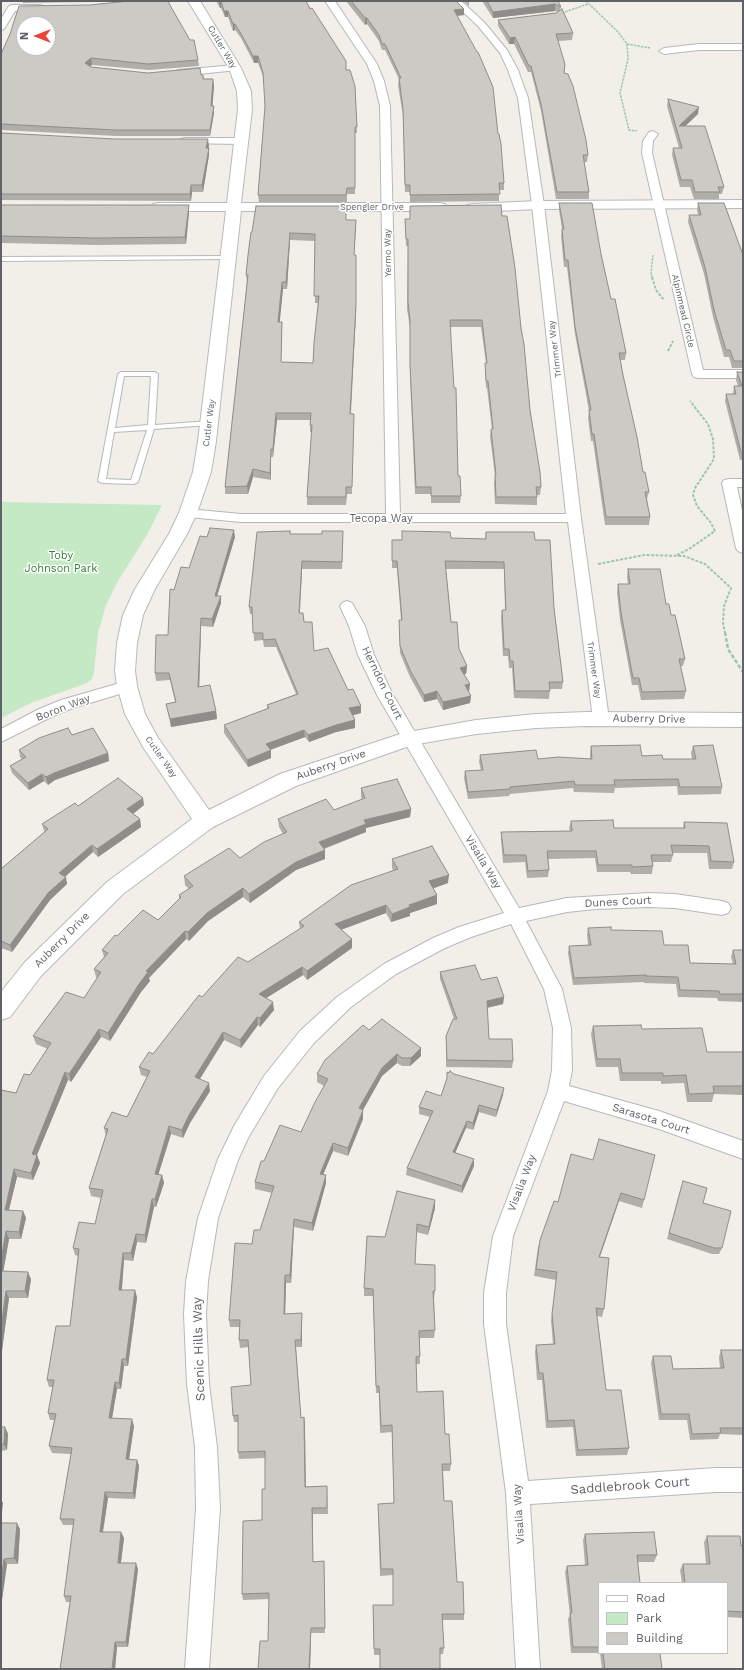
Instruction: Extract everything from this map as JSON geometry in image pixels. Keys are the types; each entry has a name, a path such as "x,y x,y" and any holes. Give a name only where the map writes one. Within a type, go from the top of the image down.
{"street":[{"name":"Cutler Way","path":"194,1 235,68 244,91 245,109 232,207 209,423 202,472 188,513 171,548 145,589 133,615 127,643 126,671 127,686 135,714 150,742 170,769 204,821"},
{"name":"Yermo Way","path":"330,1 368,56 381,85 385,106 393,519"},
{"name":"Trimmer Way","path":"456,1 485,23 504,52 517,79 523,98 538,205 574,518 601,719"},
{"path":"1,27 12,8 51,8"},
{"path":"664,52 699,47 743,47"},
{"path":"171,74 235,68"},
{"path":"653,134 648,141 647,154 659,204"},
{"path":"171,141 241,141"},
{"name":"Alpinmead Circle","path":"659,204 698,374 743,374"},
{"name":"Spengler Drive","path":"145,207 478,208 538,205 743,204"},
{"path":"743,483 729,483 743,548"},
{"name":"Tecopa Way","path":"188,513 241,518 574,518"},
{"name":"Herndon Court","path":"347,606 357,626 366,655 385,695 410,738"},
{"name":"Boron Way","path":"1,736 45,713 67,704 127,686"},
{"name":"Auberry Drive","path":"5,998 81,920 116,888 204,821 288,780 410,738 476,727 536,721 601,719 743,720"},
{"name":"Visalia Way","path":"410,738 544,970 559,1008 562,1028 564,1049 558,1092 503,1236 495,1293 495,1324 518,1493 528,1669"},
{"name":"Dunes Court","path":"514,916 567,905 624,900 675,901 722,908"},
{"name":"Scenic Hills Way","path":"197,1669 208,1508 206,1447 198,1384 195,1314 202,1249 208,1218 228,1159 255,1106 271,1082 307,1037 344,1002 390,969 414,955 465,932 514,916"},
{"name":"Sarasota Court","path":"558,1092 659,1120 743,1150"},
{"name":"Saddlebrook Court","path":"518,1493 716,1480 743,1480"}],"lane":[{"path":"1,259 227,257"},
{"path":"121,374 155,374 151,428 134,482 102,481 121,374"},
{"path":"111,430 209,423"}],"path":[{"path":"586,1 618,32 627,44 628,59 620,92 628,130 653,134"},
{"path":"562,12 588,4"},
{"path":"627,44 664,52"},
{"path":"676,555 689,549 715,531 694,500 695,488 714,459 713,439 708,424 690,401"},
{"path":"595,564 644,555 676,555 695,559 705,564 731,588 724,606 722,623 728,649 743,672"}],"green space":[{"name":"Toby Johnson Park","path":"1,502 162,505 147,535 118,581 106,605 98,633 92,679 87,683 31,703 1,718"}],"building":[{"path":"129,1 168,1 190,40 194,40 198,60 148,64 91,58 85,63 91,67 148,73 200,68 203,79 213,79 211,106 214,106 210,130 115,130 1,124 1,54 10,34 19,6 90,5"},
{"path":"221,1 306,1 310,9 312,8 346,61 346,70 350,70 355,86 357,127 355,127 355,188 347,188 346,195 258,195 265,106 263,73 258,56 253,56 235,24 233,24 228,11 224,11"},
{"path":"351,1 456,1 464,9 454,10 478,52 493,87 498,134 501,144 504,183 499,183 500,194 410,195 410,185 405,185 403,109 399,78 401,78 385,44 382,44 379,35 367,18 365,18"},
{"path":"487,1 558,1 561,7 555,4 493,12"},
{"path":"562,9 573,33 556,34 565,64 564,73 568,74 573,86 586,140 588,155 583,155 589,192 557,192 541,104 531,66 529,66 515,37 510,38 498,20 556,13"},
{"path":"668,99 699,107 679,126 705,126 724,187 718,187 720,192 695,192 692,180 681,180 673,148 682,148"},
{"path":"1,133 115,139 208,139 206,148 209,148 202,185 191,185 190,194 1,194"},
{"path":"559,203 592,203 611,299 615,299 626,353 619,353 643,472 645,472 649,492 645,492 650,517 606,517 594,434 592,434 589,410 591,410 575,327 568,260 565,260 562,229 564,229"},
{"path":"698,203 724,203 743,255 743,361 734,361 730,350 726,350 714,310 705,267 689,215 701,215"},
{"path":"1,205 189,205 185,237 96,238 1,236"},
{"path":"501,205 502,216 507,216 515,268 530,410 541,487 536,487 537,497 496,497 496,475 491,429 493,429 488,381 486,381 485,363 487,363 482,320 450,320 454,388 456,388 458,476 460,476 461,496 431,496 431,487 416,487 410,366 408,239 406,239 405,219 410,219 410,206"},
{"path":"256,206 346,206 346,220 356,220 354,255 356,255 356,305 350,414 354,414 352,487 346,487 346,497 307,497 312,425 310,425 311,413 276,413 273,449 271,449 270,473 253,469 247,486 225,487 248,275 246,275 248,255","holes":["290,233 315,234 314,296 319,296 313,363 281,362 282,322 278,322 282,282 286,282"]},
{"path":"737,372 743,372 743,452 741,452 726,394 736,394 734,386 742,386"},
{"path":"210,528 234,530 215,596 221,596 212,619 201,618 198,687 210,685 216,711 170,719 166,704 176,702 169,673 155,673 156,635 168,635 170,589 174,590 181,567 189,568 200,536 207,537"},
{"path":"290,531 290,534 322,534 322,531 343,531 342,562 302,561 299,613 303,613 304,622 312,622 314,651 328,648 348,690 353,689 361,706 349,708 355,720 308,735 304,730 266,744 271,750 247,760 224,725 269,708 267,705 298,694 275,639 263,640 263,633 253,633 252,607 249,607 257,532"},
{"path":"402,531 450,532 451,538 486,539 486,532 534,532 535,540 550,540 554,608 563,682 549,682 550,691 515,691 513,661 510,661 509,649 504,649 502,610 506,610 504,562 445,561 451,622 457,622 459,649 467,666 460,668 470,684 465,685 471,696 443,702 437,691 424,695 410,670 400,646 399,620 402,620 397,561 392,561 392,540 402,540"},
{"path":"628,569 660,569 666,604 669,604 671,615 675,615 685,659 679,659 686,691 642,692 639,678 633,678 621,613 618,584 630,584"},
{"path":"68,728 72,735 93,728 108,753 46,777 42,774 28,783 10,766 26,757 19,750 39,738"},
{"path":"640,745 642,756 662,755 663,759 696,759 693,746 713,745 722,787 680,787 678,779 614,780 615,785 575,785 574,781 510,787 510,789 468,792 465,771 483,770 480,755 536,750 538,759 558,757 592,759 591,746"},
{"path":"118,778 143,798 127,809 140,819 97,849 92,845 59,873 66,877 48,893 10,945 1,941 1,869 48,829 42,824 75,803 78,806"},
{"path":"397,779 411,809 364,820 366,824 319,842 325,850 296,862 249,894 243,888 207,913 188,932 185,931 146,971 148,972 108,1033 99,1029 69,1074 65,1072 32,1154 37,1155 31,1173 14,1169 5,1210 23,1211 19,1232 6,1231 1,1261 1,1090 16,1093 24,1074 30,1075 51,1043 33,1036 66,992 84,998 101,972 94,969 108,953 102,950 115,935 117,936 143,910 158,920 181,897 179,895 193,886 184,876 229,848 240,858 264,842 287,832 278,819 326,799 334,810 365,798 361,788"},
{"path":"613,820 614,828 685,828 684,822 727,823 734,862 711,861 709,846 671,845 673,855 651,855 653,866 632,867 632,865 598,865 596,851 547,851 549,870 528,871 526,855 504,855 501,832 572,831 571,821"},
{"path":"432,846 449,875 429,881 437,895 409,905 410,907 392,914 386,905 335,924 352,939 307,971 302,967 259,994 273,1002 260,1018 257,1017 240,1040 223,1032 195,1077 209,1083 189,1115 182,1130 169,1126 155,1174 162,1175 155,1199 152,1199 145,1235 136,1234 131,1253 123,1253 119,1290 135,1290 126,1359 122,1359 119,1383 115,1382 109,1418 132,1419 126,1459 137,1460 133,1493 105,1492 100,1532 121,1532 118,1563 136,1563 126,1642 115,1642 112,1669 60,1669 71,1596 64,1596 74,1519 60,1519 72,1448 49,1446 56,1414 48,1413 54,1380 47,1380 56,1326 70,1326 79,1249 73,1248 79,1222 95,1224 103,1190 89,1188 108,1129 104,1128 112,1112 127,1117 150,1071 139,1067 149,1052 153,1054 199,995 202,997 238,957 248,962 304,926 299,922 351,885 398,869 392,859"},
{"path":"611,927 611,930 662,931 664,945 688,945 690,963 736,964 733,950 743,950 743,994 720,994 719,991 680,990 678,977 646,975 574,978 569,946 591,945 588,928"},
{"path":"475,965 481,980 497,977 504,997 487,1001 489,1039 512,1039 513,1061 447,1060 446,1036 453,1019 457,1019 440,972"},
{"path":"382,1019 421,1048 411,1058 402,1058 397,1054 382,1068 359,1108 363,1110 348,1148 333,1143 320,1174 326,1175 312,1223 294,1219 290,1275 285,1275 284,1314 302,1313 301,1340 295,1340 301,1418 304,1417 305,1487 327,1486 327,1508 312,1508 313,1562 324,1561 325,1628 311,1628 309,1669 258,1669 260,1641 268,1641 269,1593 242,1594 243,1521 262,1520 262,1489 265,1489 265,1451 238,1452 238,1415 233,1416 231,1387 251,1385 248,1340 239,1340 240,1320 229,1320 235,1243 252,1244 254,1230 260,1230 274,1186 255,1182 261,1161 264,1161 280,1125 301,1132 328,1079 317,1074 325,1060 363,1025 369,1030"},
{"path":"641,1025 642,1029 702,1028 707,1052 743,1052 743,1086 713,1086 714,1093 689,1094 686,1075 663,1076 663,1073 622,1073 620,1059 597,1059 593,1026"},
{"path":"450,1071 454,1074 504,1088 497,1110 479,1105 473,1123 467,1121 453,1152 474,1159 462,1186 407,1168 433,1111 419,1107 426,1091 441,1096 447,1078 447,1072 449,1073"},
{"path":"599,1139 655,1155 644,1200 621,1193 599,1257 609,1258 604,1309 596,1308 606,1390 621,1390 629,1448 578,1450 574,1420 548,1421 543,1373 539,1373 536,1345 555,1344 552,1314 557,1272 536,1269 540,1240 554,1201 558,1202 571,1154 593,1160"},
{"path":"683,1181 707,1188 703,1203 731,1211 722,1248 714,1248 669,1233"},
{"path":"397,1191 435,1200 429,1227 417,1224 415,1264 435,1265 435,1291 433,1291 435,1330 419,1331 420,1356 416,1357 417,1392 443,1391 445,1434 449,1434 451,1464 442,1464 444,1501 452,1501 457,1582 463,1582 464,1614 442,1614 444,1648 440,1648 440,1669 380,1669 380,1649 374,1649 373,1605 393,1605 393,1569 381,1569 378,1504 394,1503 392,1425 381,1426 379,1386 376,1386 373,1289 364,1288 367,1236 385,1237"},
{"path":"1,1271 28,1272 25,1291 6,1291 1,1328"},
{"path":"721,1350 743,1350 743,1428 720,1428 721,1433 692,1434 689,1414 661,1414 653,1356 671,1356 673,1369 724,1368"},
{"path":"1,1427 5,1427 4,1444 1,1444"},
{"path":"1,1523 17,1523 14,1558 4,1559 1,1579"},
{"path":"654,1532 657,1555 637,1555 640,1582 598,1582 598,1647 573,1647 570,1613 572,1613 567,1566 588,1565 585,1534"},
{"path":"707,1536 740,1536 741,1546 743,1546 743,1612 728,1611 728,1582 685,1582 683,1564 710,1564"},
{"path":"603,1654 660,1654 662,1669 605,1669"}]}
